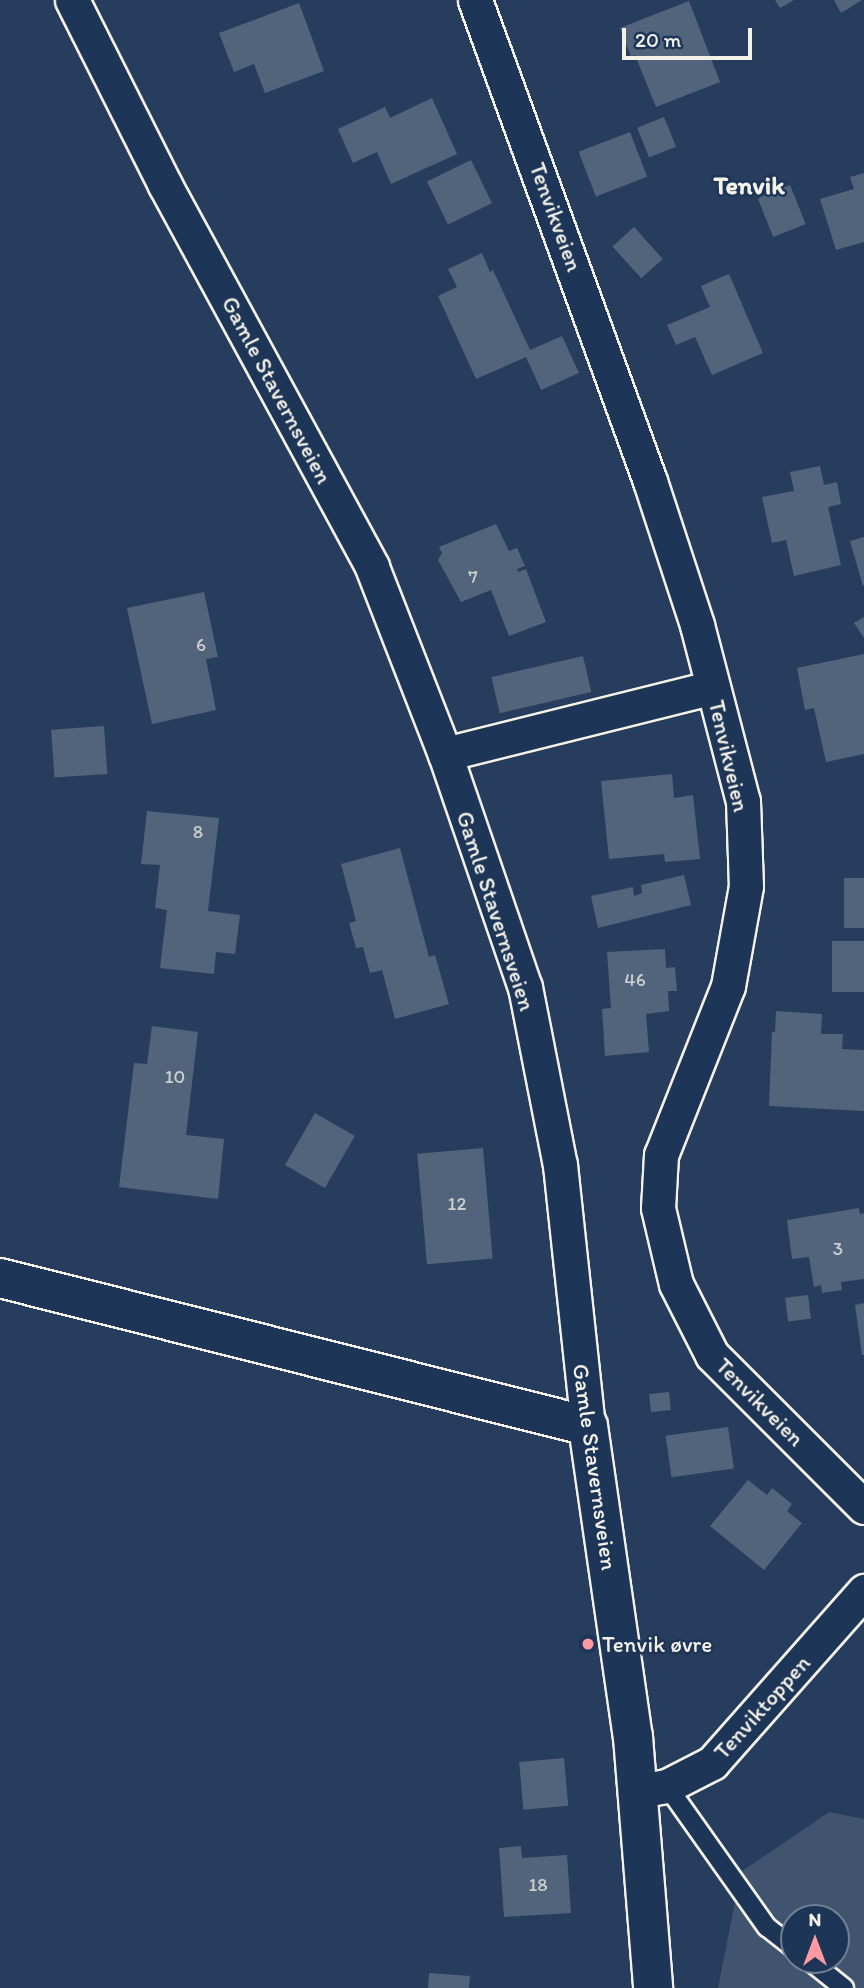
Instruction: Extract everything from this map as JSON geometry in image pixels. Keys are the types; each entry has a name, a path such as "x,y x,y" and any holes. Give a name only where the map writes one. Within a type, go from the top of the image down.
{"street":[{"name":"Gamle Stavernsveien","path":"72,0 165,186 372,567 446,754 525,987 560,1165 588,1426 633,1737 653,1789 653,1988"},
{"name":"Tenvikveien","path":"475,0 650,481 698,625 743,801 746,886 728,986 662,1156 658,1208 676,1284 712,1355 864,1507"},
{"path":"446,754 713,687"},
{"path":"0,1278 588,1426"},
{"name":"Tenviktoppen","path":"653,1789 712,1763 864,1591"}],"lane":[{"path":"653,1789 767,1927 780,1937"},
{"path":"826,1974 844,1988"}],"shaded area":[{"path":"829,1812 864,1819 864,1988 718,1988 741,1872"}],"building":[{"path":"775,0 794,0 780,8"},
{"path":"834,0 862,0 841,13"},
{"path":"689,1 720,82 656,107 635,55 631,57 620,28"},
{"path":"299,3 324,71 265,93 254,64 234,72 219,33"},
{"path":"432,98 457,154 391,184 377,152 353,163 338,129 385,107 390,118"},
{"path":"664,117 676,147 649,158 637,128"},
{"path":"630,132 647,177 596,197 579,152"},
{"path":"471,160 492,203 448,225 427,181"},
{"path":"864,173 864,242 836,250 820,199 854,189 850,177"},
{"path":"790,185 806,224 773,237 758,198"},
{"path":"634,227 663,259 641,278 612,246"},
{"path":"482,253 490,272 493,270 530,350 562,336 579,373 541,390 526,357 476,379 438,296 457,287 448,269"},
{"path":"729,274 763,353 712,375 695,337 676,345 667,325 710,307 701,286"},
{"path":"820,466 824,485 837,482 841,504 828,507 841,565 794,576 786,540 772,543 762,497 794,491 790,472"},
{"path":"496,524 509,551 517,548 525,566 517,569 518,572 526,569 546,622 509,636 491,590 461,602 438,560 442,553 439,547"},
{"path":"864,537 864,585 863,586 850,541"},
{"path":"204,592 218,657 206,659 216,710 152,724 127,608"},
{"path":"864,617 864,638 854,623"},
{"path":"864,654 864,754 826,762 814,708 805,710 797,668"},
{"path":"583,656 591,692 500,713 491,677"},
{"path":"104,726 107,774 54,778 51,730"},
{"path":"672,774 674,798 693,795 700,859 665,862 664,854 609,859 601,781"},
{"path":"147,811 219,818 208,911 240,915 235,954 216,952 214,974 160,968 167,910 155,908 160,865 141,864"},
{"path":"400,848 429,957 435,955 449,1004 395,1019 382,970 370,973 363,947 356,948 349,923 356,921 341,864"},
{"path":"684,875 691,905 598,928 591,896 633,887 634,896 642,893 641,885"},
{"path":"844,878 864,878 864,928 844,928"},
{"path":"832,941 864,941 864,992 832,992"},
{"path":"665,949 666,968 675,967 677,991 668,991 669,1011 646,1014 649,1052 605,1056 602,1009 611,1008 607,952"},
{"path":"776,1011 822,1014 821,1034 843,1034 842,1049 864,1050 864,1111 769,1106 772,1032 775,1032"},
{"path":"152,1026 198,1032 186,1135 224,1139 218,1199 119,1187 134,1063 147,1064"},
{"path":"315,1113 355,1136 325,1188 285,1165"},
{"path":"483,1148 493,1259 427,1264 417,1154"},
{"path":"859,1208 860,1214 864,1213 864,1279 841,1282 842,1290 822,1293 821,1285 814,1287 809,1257 792,1259 787,1220"},
{"path":"808,1295 811,1319 788,1322 785,1298"},
{"path":"864,1303 864,1355 862,1355 855,1305"},
{"path":"669,1392 671,1410 651,1412 649,1394"},
{"path":"728,1427 734,1469 671,1477 666,1436"},
{"path":"748,1480 767,1495 772,1488 792,1504 787,1511 802,1523 764,1570 710,1526"},
{"path":"564,1758 568,1806 523,1810 519,1762"},
{"path":"521,1846 522,1858 567,1855 571,1913 504,1917 499,1848"},
{"path":"429,1973 470,1976 469,1988 428,1988"}],"place":[{"name":"Tenvik øvre","path":"588,1644"}],"district":[{"name":"Tenvik","path":"749,186"}]}
